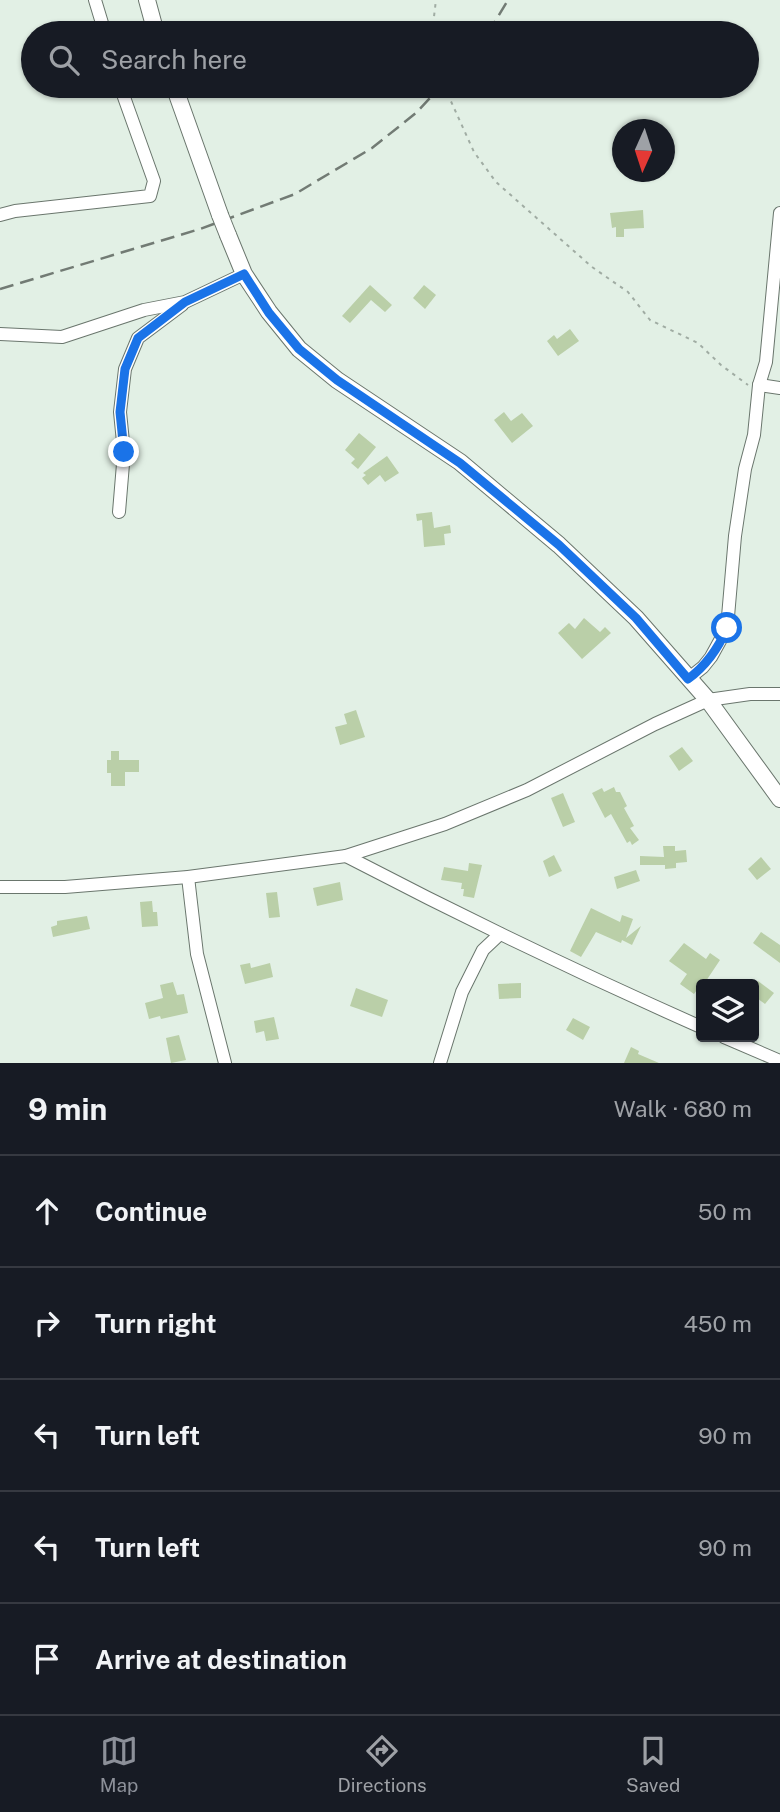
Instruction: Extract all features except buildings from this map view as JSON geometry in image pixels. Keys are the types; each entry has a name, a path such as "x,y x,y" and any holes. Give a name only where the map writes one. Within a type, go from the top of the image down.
{"main road":[{"path":"146,0 152,21"},
{"path":"178,98 244,274 269,313 299,349 337,380 460,463 559,545 636,618 708,700 780,799"}],"street":[{"path":"95,0 101,21"},
{"path":"0,215 150,195 154,181 124,98"},
{"path":"688,679 703,667 727,628 735,536 745,469 754,435 759,386 766,362 780,213"},
{"path":"119,512 124,452 120,412 125,369 138,338 185,302 244,274"},
{"path":"0,334 62,337 145,310 185,302"},
{"path":"759,386 780,388"},
{"path":"0,887 65,887 188,877 346,856 445,824 527,790 655,724 708,700 750,694 780,694"},
{"path":"346,856 500,934 696,1025"},
{"path":"188,877 197,954 225,1063"},
{"path":"440,1063 462,992 483,950 500,934"},
{"path":"736,1042 780,1061"}],"path":[{"path":"433,21 436,0"},
{"path":"449,98 474,152 496,182 592,267 628,292 650,320 698,343 746,384 759,386"}],"railway":[{"path":"495,21 508,0"},
{"path":"0,289 200,229 295,194 372,148 416,113 430,98"}],"route":[{"path":"124,452 120,412 125,369 138,338 185,302 244,274 269,313 299,349 337,380 460,463 559,545 636,618 688,679 703,667 727,628"}]}
